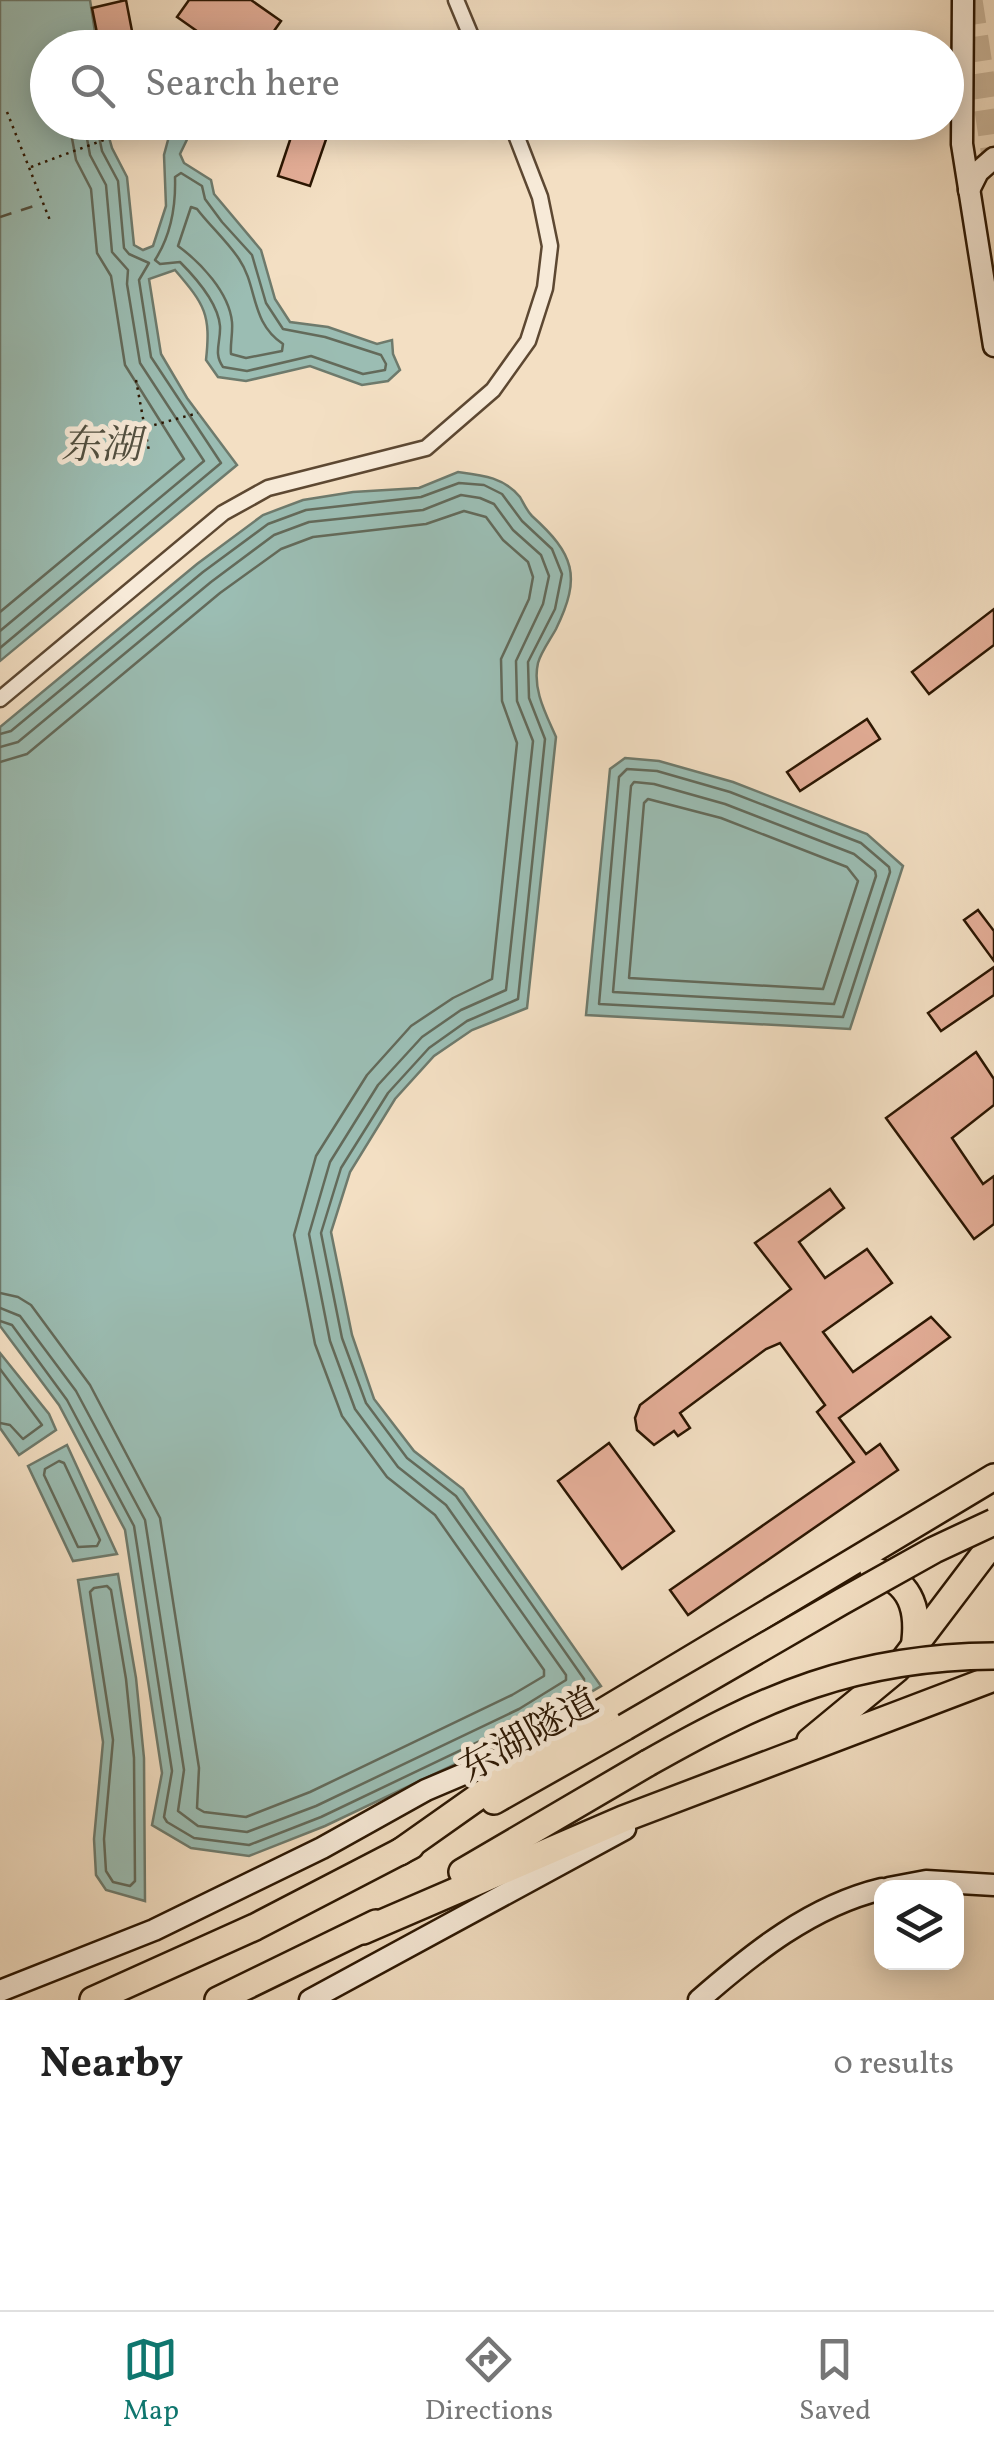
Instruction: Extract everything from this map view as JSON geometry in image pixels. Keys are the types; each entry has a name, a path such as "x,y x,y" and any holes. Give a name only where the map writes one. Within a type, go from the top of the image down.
{"highway":[{"path":"400,1852 576,1727 994,1477"},
{"name":"东湖隧道","path":"94,2000 254,1928 400,1852 856,1593 994,1522"},
{"path":"790,1757 875,1689 914,1648 994,1541"},
{"path":"834,1572 875,1570 904,1586 916,1611 914,1648"},
{"path":"362,1931 752,1706 836,1676 881,1665 994,1656"},
{"path":"218,2000 362,1931 581,1836 994,1678"}],"street":[{"path":"456,0 468,30"},
{"path":"963,0 963,30"},
{"path":"0,699 222,513 268,488 426,448 492,390 528,341 545,288 550,246 540,198 518,140"},
{"path":"962,140 994,346"},
{"path":"969,190 978,172 994,158"},
{"path":"0,1991 170,1922 322,1848 426,1790 576,1727"},
{"path":"310,2000 708,1787"},
{"path":"964,1883 994,1885"},
{"path":"699,2000 782,1934 826,1908 874,1892"}],"path":[{"path":"7,112 50,223"},
{"path":"29,168 104,140"},
{"path":"136,380 150,451"},
{"path":"145,427 198,413"}],"water":[{"name":"东湖","path":"0,0 90,0 95,30 30,30 30,140 110,140 127,177 134,245 143,250 153,246 166,206 164,155 168,140 187,140 180,154 184,163 211,180 214,194 261,250 275,299 290,322 328,327 377,344 392,340 400,370 388,381 362,385 310,366 246,381 218,377 206,360 206,321 193,292 175,270 149,279 161,354 187,398 237,465 0,661"},
{"path":"458,472 492,478 514,490 557,542 570,567 569,594 541,655 537,673 541,701 556,737 527,1008 472,1030 434,1056 395,1099 350,1172 331,1232 352,1335 374,1399 414,1451 463,1489 601,1686 529,1729 325,1826 249,1856 191,1848 152,1825 162,1773 125,1530 59,1405 0,1326 0,727 197,564 263,515 303,500 419,488"},
{"path":"625,758 659,761 733,782 867,834 903,866 850,1029 586,1015 610,769"},
{"path":"0,1353 49,1414 56,1430 19,1455 0,1428"},
{"path":"67,1445 117,1554 73,1561 28,1466"},
{"path":"118,1574 136,1678 144,1758 145,1901 106,1890 96,1875 94,1839 103,1742 78,1580"}],"building":[{"path":"126,0 132,30 96,30 92,8"},
{"path":"189,0 251,0 281,21 275,30 195,30 177,17"},
{"path":"290,140 326,140 310,186 278,176"},
{"path":"994,609 994,645 929,694 912,672"},
{"path":"867,719 880,739 800,791 787,772"},
{"path":"978,910 994,931 994,961 964,920"},
{"path":"994,967 994,995 941,1031 928,1013"},
{"path":"976,1052 994,1079 994,1105 952,1138 983,1184 994,1176 994,1224 974,1239 886,1118"},
{"path":"830,1189 844,1208 799,1242 825,1278 867,1249 892,1283 823,1332 853,1372 931,1317 950,1337 839,1418 866,1454 880,1444 898,1470 688,1615 670,1590 854,1462 817,1412 825,1405 780,1343 766,1349 680,1413 690,1428 678,1436 674,1431 654,1445 637,1430 635,1418 640,1405 791,1289 755,1243"},
{"path":"609,1443 674,1531 622,1569 558,1481"}],"ferry route":[{"path":"0,217 34,206"}],"tunnel":[{"path":"970,0 994,156"}]}
